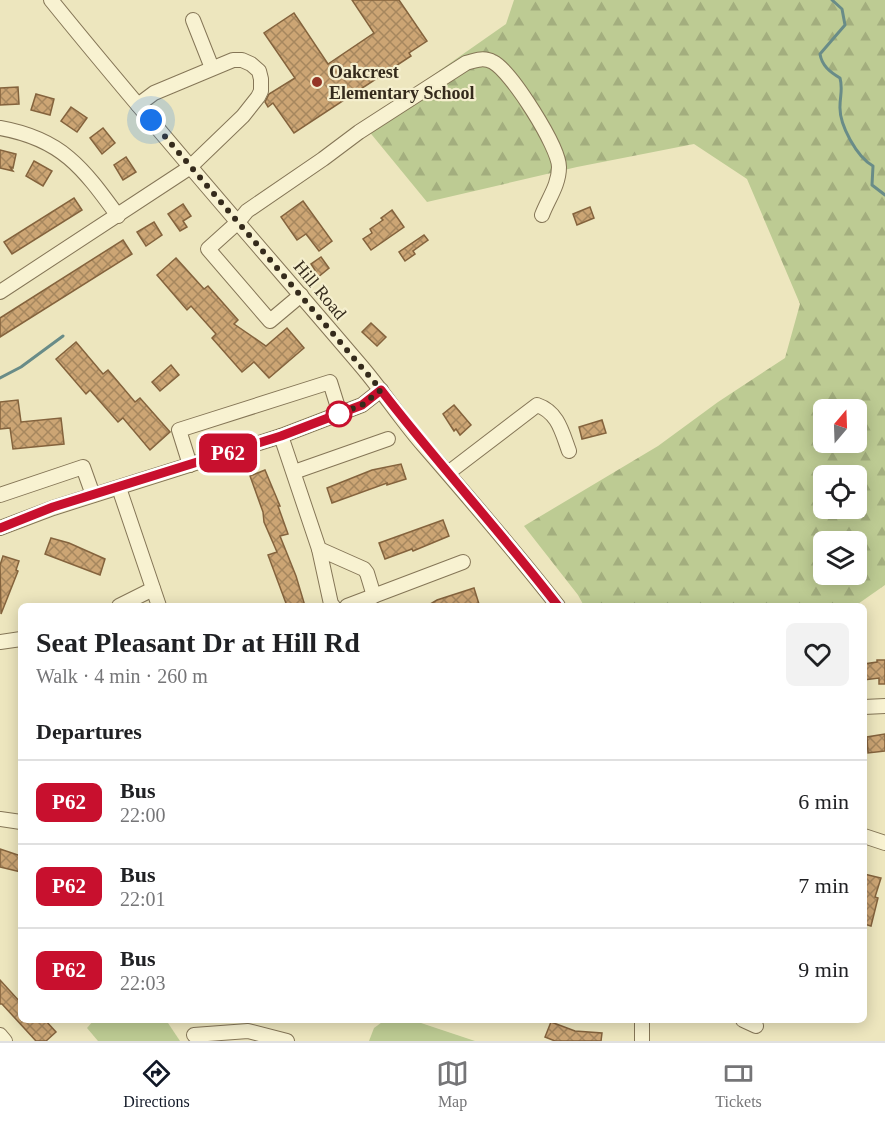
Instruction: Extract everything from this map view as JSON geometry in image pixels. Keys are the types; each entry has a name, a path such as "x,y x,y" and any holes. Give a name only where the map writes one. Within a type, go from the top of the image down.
{"street":[{"name":"Hill Road","path":"51,0 189,168 301,295 381,390 422,444 494,525 556,603"},
{"path":"193,20 212,68"},
{"path":"301,295 270,321 208,249 247,212 359,132 466,63 477,59 492,61 506,74 536,116 556,153 559,167 556,182 542,215"},
{"path":"0,292 189,168 243,116 261,91 261,79 259,71 251,63 233,60 154,93 138,105"},
{"path":"0,128 39,139 67,155 87,174 118,216"},
{"path":"190,465 179,430 330,382 340,414"},
{"path":"0,528 93,495 281,436 362,405 381,390"},
{"path":"448,473 537,405 545,408 558,420 569,451"},
{"path":"281,436 319,549 331,603"},
{"path":"294,472 388,439"},
{"path":"0,495 83,466 93,495"},
{"path":"119,488 158,603"},
{"path":"319,549 364,569 368,573 374,596"},
{"path":"355,603 463,562"},
{"path":"125,603 153,590"},
{"path":"0,642 18,639"},
{"path":"867,707 885,706"},
{"path":"0,819 18,822"},
{"path":"867,837 885,843"},
{"path":"642,1023 642,1041"},
{"path":"194,1035 248,1030 264,1032 287,1041"},
{"path":"0,1035 5,1041"}],"green space":[{"path":"514,0 885,0 885,585 859,603 582,603 524,526 658,446 718,402 785,358 800,304 747,179 694,144 577,167 427,202 363,124 506,24"},
{"path":"91,1023 168,1023 180,1041 98,1041 87,1028"},
{"path":"381,1023 421,1023 475,1041 369,1041 374,1028"}],"building":[{"path":"352,0 399,0 427,41 409,53 411,56 294,133 273,103 268,107 265,102 269,94 295,78 264,33 294,13 328,64 374,33"},
{"path":"18,87 19,104 0,105 0,88"},
{"path":"36,94 54,99 50,115 31,110"},
{"path":"71,107 87,118 77,132 61,121"},
{"path":"103,128 115,143 102,154 90,138"},
{"path":"0,150 16,154 13,168 10,167 13,171 0,168"},
{"path":"126,157 136,172 123,180 114,165"},
{"path":"34,161 52,171 43,186 26,176"},
{"path":"74,198 82,210 12,254 4,242"},
{"path":"303,201 332,241 319,251 306,234 297,240 281,217"},
{"path":"183,204 191,216 183,221 187,227 180,231 168,214"},
{"path":"590,207 594,218 577,225 573,214"},
{"path":"392,210 404,227 371,250 363,239 372,233 370,229 383,220 381,218"},
{"path":"154,222 162,235 146,246 137,232"},
{"path":"424,235 428,240 413,251 415,254 405,261 399,252"},
{"path":"123,240 132,254 0,337 0,318"},
{"path":"321,257 329,268 317,278 312,271 315,270 311,264"},
{"path":"176,258 204,289 208,286 238,320 234,324 266,346 287,328 304,348 269,378 254,362 242,372 212,338 216,334 191,306 187,310 157,275"},
{"path":"371,323 386,337 377,346 362,332"},
{"path":"76,342 103,374 108,370 135,402 140,398 170,432 150,450 123,418 118,422 90,390 86,394 56,359"},
{"path":"171,365 179,375 160,391 152,382"},
{"path":"18,400 21,422 61,418 64,444 13,449 10,428 0,429 0,402"},
{"path":"454,405 471,425 460,435 456,429 454,431 443,414"},
{"path":"602,420 606,433 582,439 579,427"},
{"path":"401,464 406,479 387,485 387,483 332,503 327,488 372,470"},
{"path":"265,470 280,506 278,506 288,534 280,536 304,603 286,603 268,555 277,552 264,522 263,512 250,476"},
{"path":"443,520 449,536 413,551 412,549 385,559 379,543"},
{"path":"51,538 69,543 105,559 100,575 45,554"},
{"path":"3,556 19,561 16,570 18,571 1,614 0,565"},
{"path":"474,588 479,603 432,603"},
{"path":"877,660 885,660 885,684 879,684 879,678 867,680 867,664 877,662"},
{"path":"885,734 885,751 868,753 867,737"},
{"path":"0,849 18,855 18,871 0,867"},
{"path":"867,875 881,878 875,897 878,898 871,926 867,925"},
{"path":"0,980 18,1000 18,1021 2,1004 0,1004"},
{"path":"19,1023 48,1023 56,1032 46,1041 36,1041"},
{"path":"551,1023 575,1031 602,1033 601,1041 555,1041 545,1037"}],"waterway":[{"path":"832,0 842,9 845,25 820,54 821,58 827,68 840,78 842,122 855,148 873,166 872,185 885,195"},
{"path":"0,378 21,367 63,336"}],"bus line":[{"name":"P62","path":"0,528 53,507 281,436 362,405 381,390 422,444 494,525 556,603"}],"place":[{"name":"Oakcrest Elementary School","path":"317,82"}],"route":[{"path":"151,120 189,168 381,390 362,405 339,414"}]}
